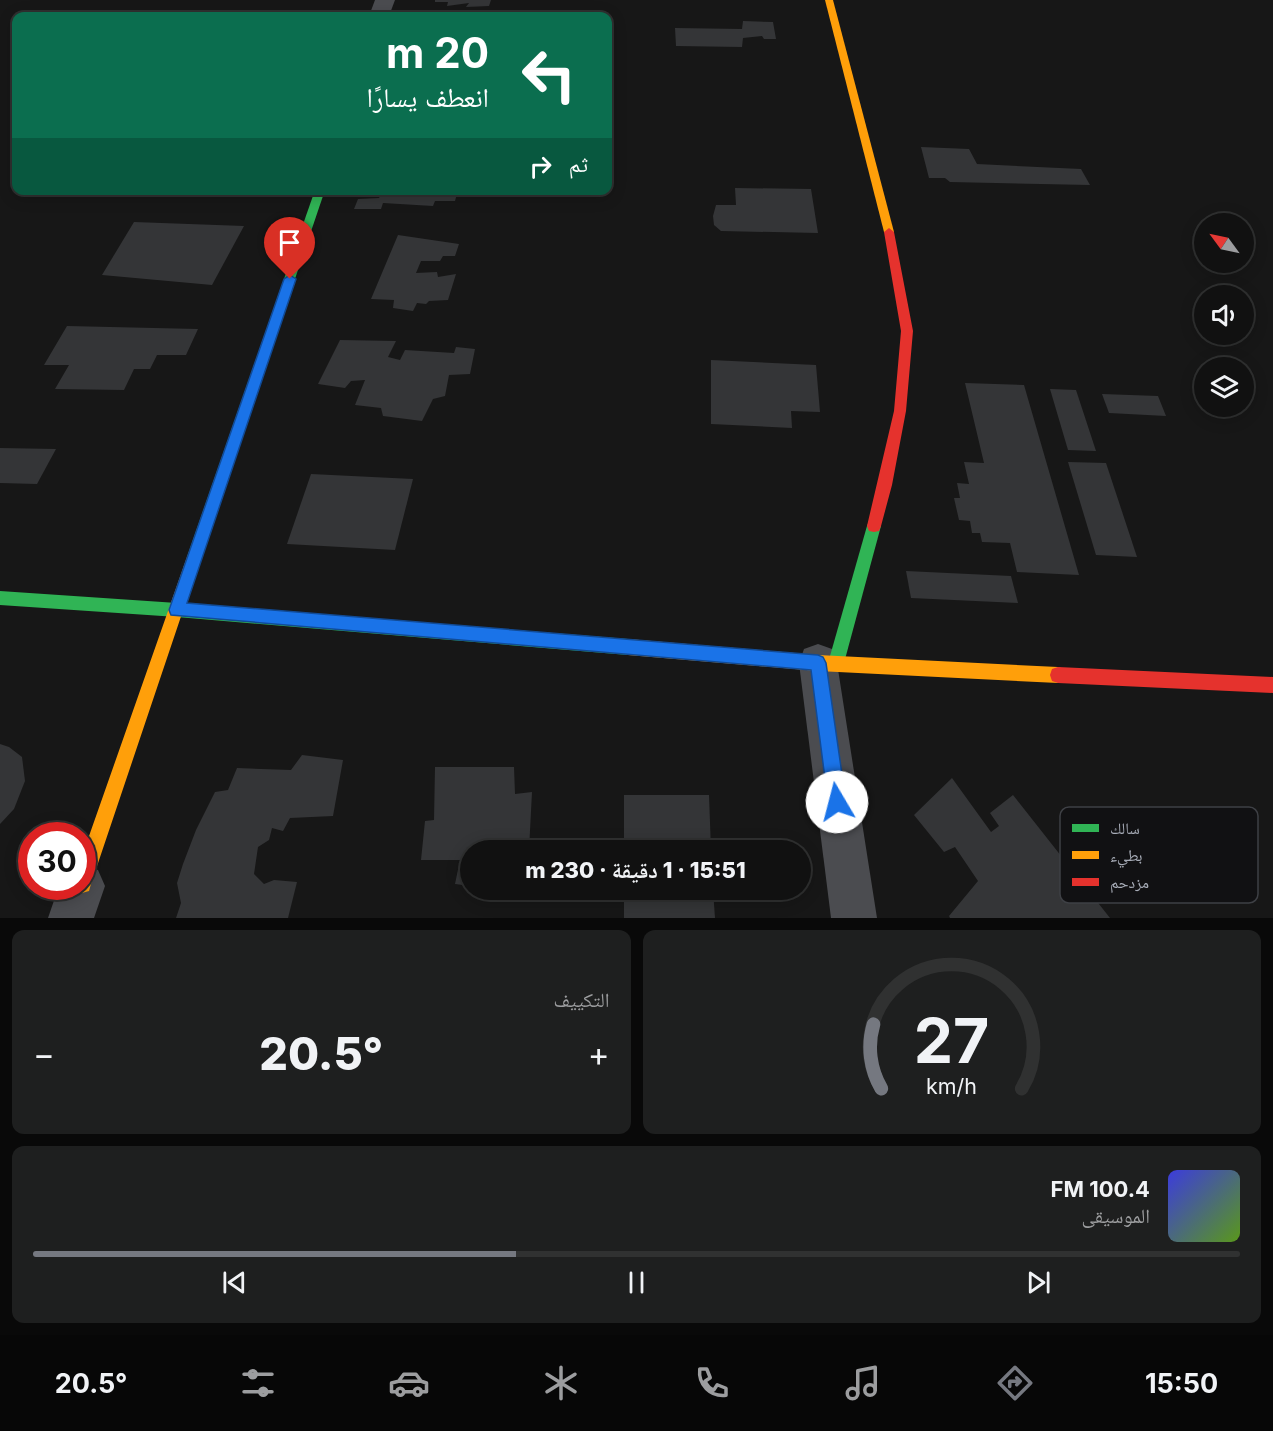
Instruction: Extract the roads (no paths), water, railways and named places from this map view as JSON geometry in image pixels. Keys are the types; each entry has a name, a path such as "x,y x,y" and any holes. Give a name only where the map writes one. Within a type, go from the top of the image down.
{"street":[{"path":"829,0 895,257 907,331 900,411 887,475 827,663 854,918"},
{"path":"96,844 318,195"},
{"path":"0,598 177,610 827,663 1273,685"},
{"path":"71,918 77,900"}]}
